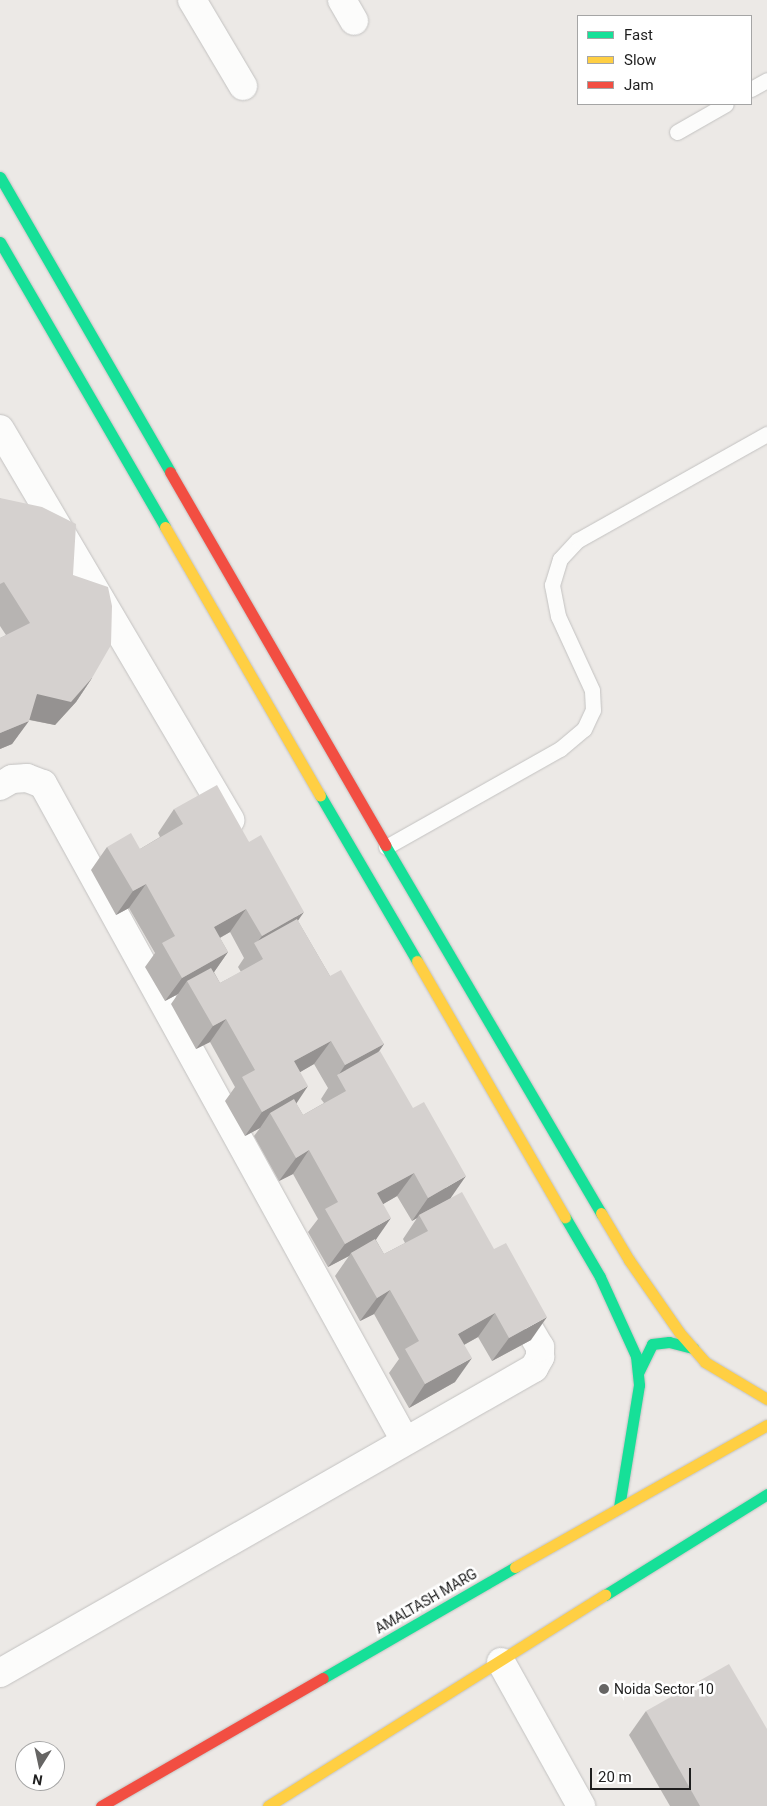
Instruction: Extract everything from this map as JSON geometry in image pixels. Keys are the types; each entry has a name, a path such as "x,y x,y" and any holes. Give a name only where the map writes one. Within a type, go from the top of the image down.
{"street":[{"path":"192,0 243,86"},
{"path":"0,177 386,847 629,1260 705,1362 767,1399"},
{"path":"0,242 600,1276 630,1337 638,1373 636,1406 619,1507"},
{"path":"0,429 9,463 243,843"},
{"path":"0,786 12,780 27,778 43,784 404,1439"},
{"path":"490,1086 518,1070"},
{"path":"0,1673 404,1439 534,1368 540,1357 540,1347 500,1278"},
{"path":"638,1373 646,1351 652,1344 668,1342 693,1348"},
{"name":"AMALTASH MARG","path":"101,1806 619,1507 767,1425"},
{"path":"268,1806 767,1494"},
{"path":"501,1662 581,1806"}],"lane":[{"path":"752,88 767,80"},
{"path":"677,132 724,105"},
{"path":"386,847 560,749 584,729 594,710 592,690 558,616 552,585 560,560 578,540 767,434"}],"building":[{"path":"0,498 42,507 76,524 73,575 108,587 112,606 111,645 92,678 71,702 37,694 29,721 0,733 0,638 30,623 4,582 0,584"},
{"path":"217,785 249,842 261,835 304,912 262,936 246,909 214,927 228,952 182,978 162,943 175,936 146,884 133,891 107,847 131,833 140,849 183,824 174,809"},
{"path":"297,919 330,976 341,970 384,1044 345,1065 331,1041 294,1061 308,1086 262,1112 242,1077 255,1070 226,1019 213,1026 187,981 211,968 220,983 263,959 254,943"},
{"path":"380,1051 413,1108 424,1102 466,1176 428,1198 414,1173 377,1193 391,1218 345,1244 325,1209 338,1202 309,1150 296,1158 270,1113 294,1099 303,1115 346,1091 337,1075"},
{"path":"462,1192 494,1249 506,1243 547,1317 509,1338 495,1313 458,1334 472,1358 425,1384 405,1349 419,1341 390,1290 377,1298 351,1253 375,1239 384,1254 428,1231 419,1215"},
{"path":"729,1664 767,1729 767,1806 700,1806 646,1711"}],"traffic: fast":[{"path":"0,177 170,472"},
{"path":"0,242 165,527"},
{"path":"320,795 417,961"},
{"path":"385,845 601,1213"},
{"path":"565,1217 600,1277 636,1356 639,1385 619,1507"},
{"path":"638,1373 652,1344 669,1342 693,1348"},
{"path":"605,1595 767,1494"},
{"path":"323,1678 515,1567"}],"traffic: slow":[{"path":"165,527 320,795"},
{"path":"417,961 565,1217"},
{"path":"601,1213 629,1260 679,1332 705,1362 767,1399"},
{"path":"515,1567 767,1425"},
{"path":"268,1806 605,1595"}],"traffic: jam":[{"path":"170,472 385,845"},
{"path":"101,1806 323,1678"}],"place":[{"name":"Noida Sector 10","path":"604,1689"}]}
